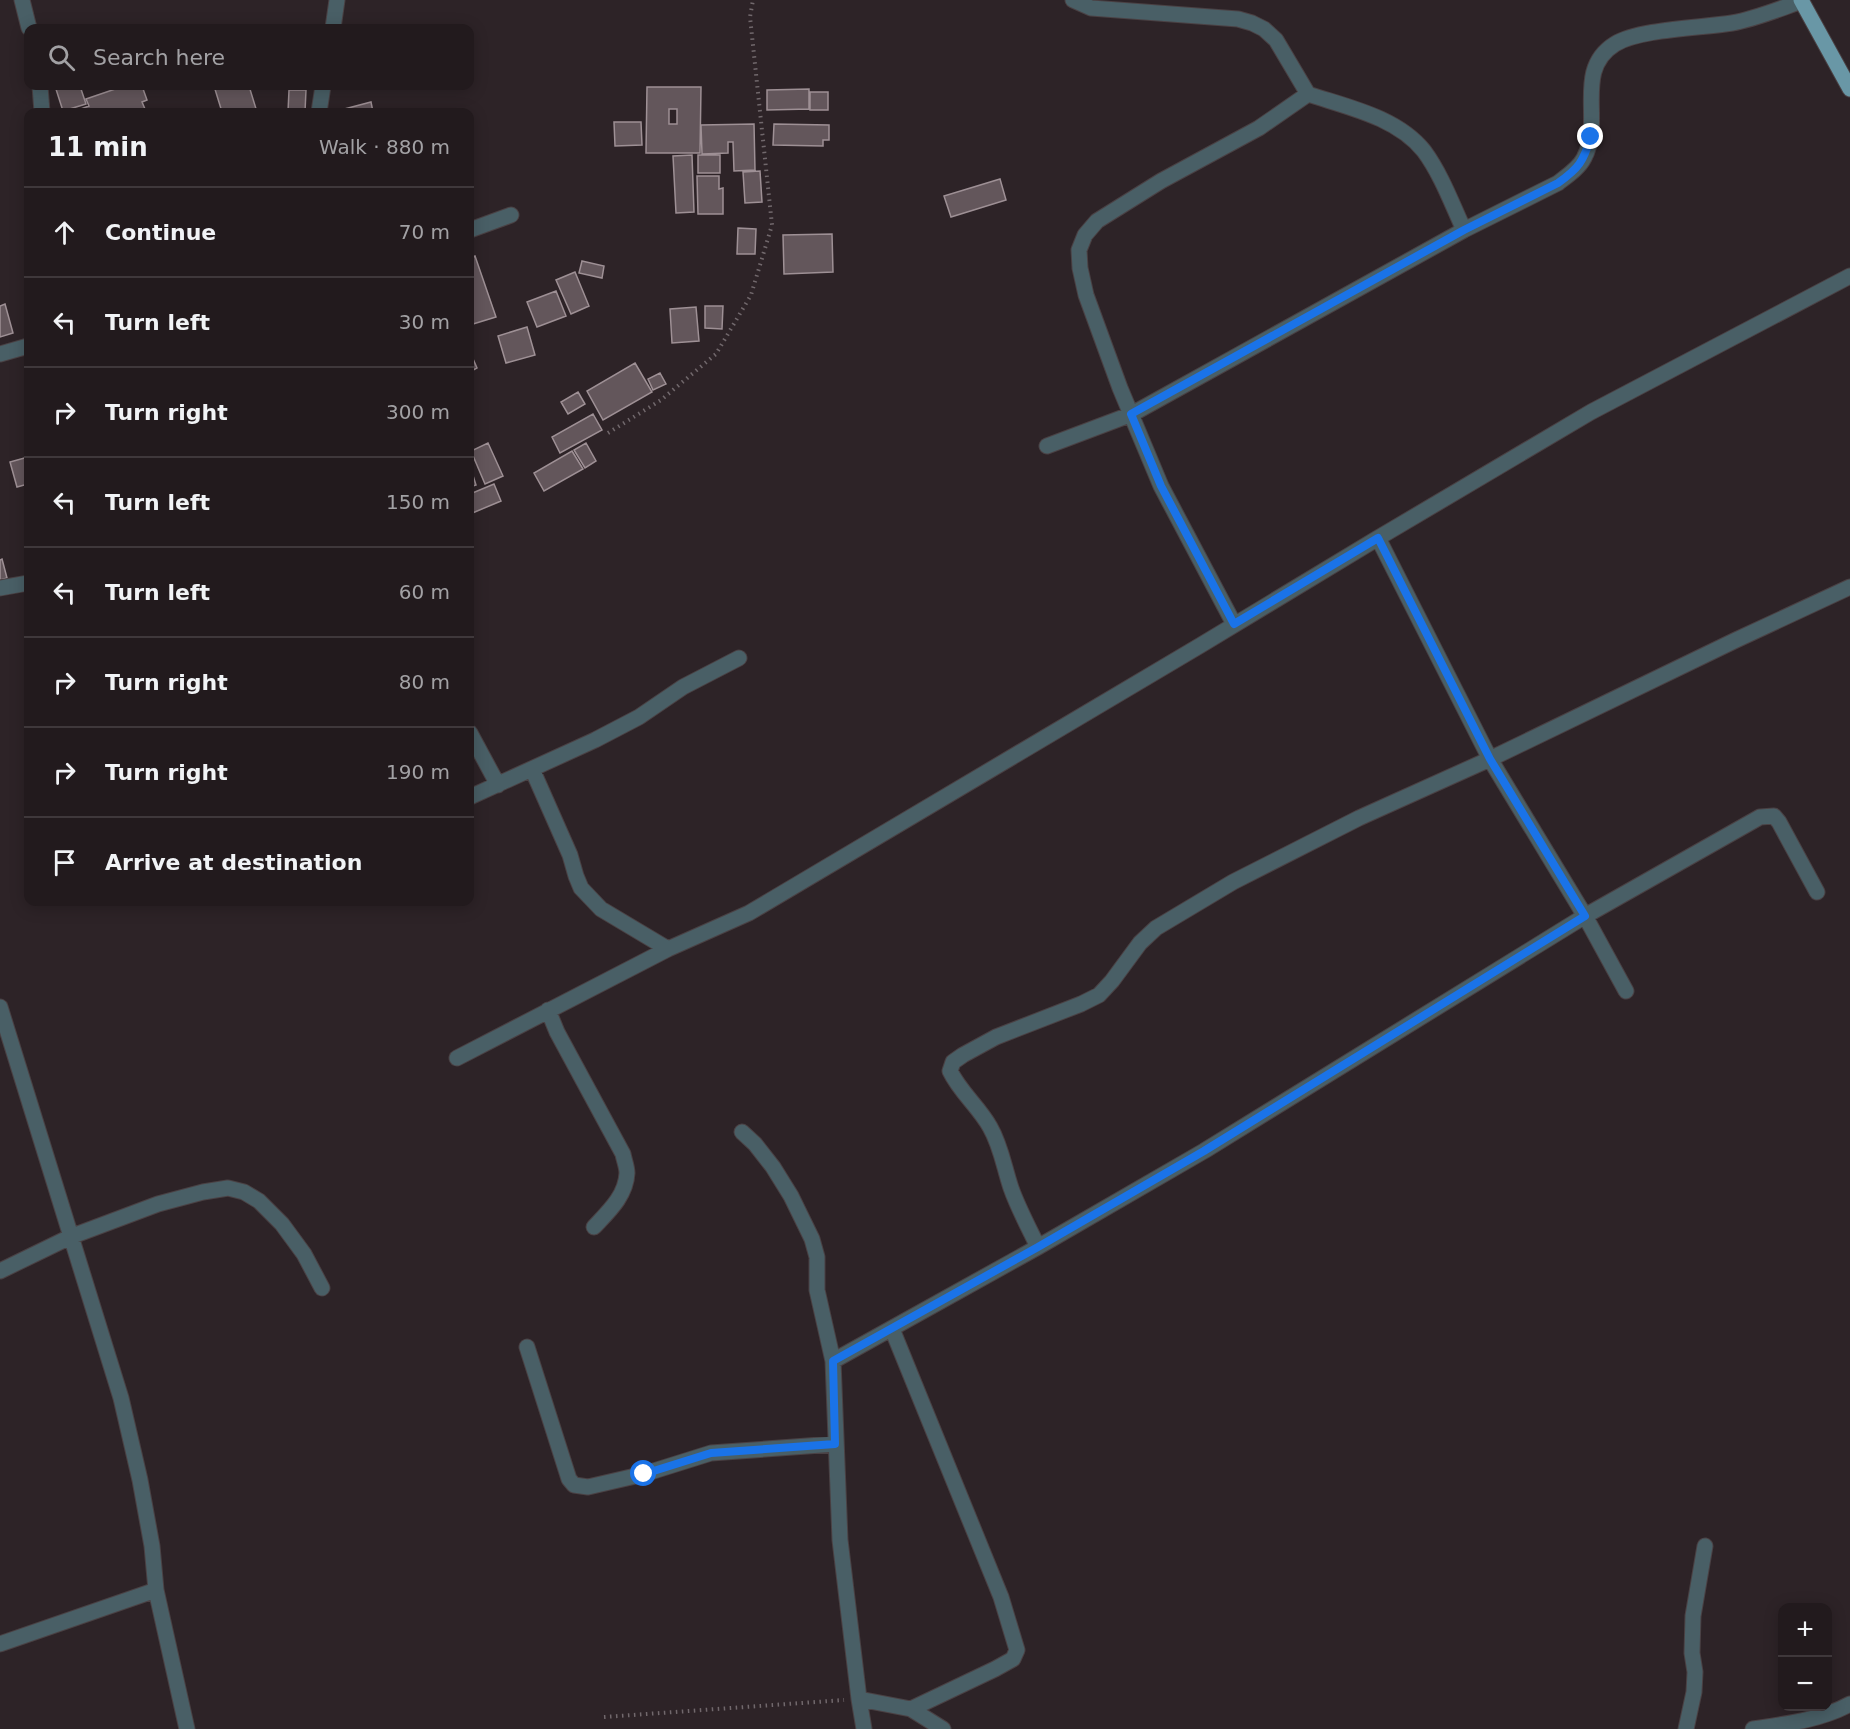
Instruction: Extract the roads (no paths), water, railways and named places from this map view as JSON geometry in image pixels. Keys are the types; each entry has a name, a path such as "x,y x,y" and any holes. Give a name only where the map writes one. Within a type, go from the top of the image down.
{"main road":[{"path":"1802,1 1850,89"}],"street":[{"path":"22,0 28,24"},
{"path":"334,24 337,0"},
{"path":"1073,0 1091,8 1238,19 1264,28 1276,40 1308,94 1368,114 1394,126 1409,136 1423,150 1437,172 1464,230"},
{"path":"1047,446 1131,414 1464,230 1558,183 1571,174 1584,158 1591,137 1594,67 1602,54 1617,42 1640,35 1735,23 1802,1"},
{"path":"40,90 42,108"},
{"path":"320,108 323,90"},
{"path":"1234,624 1161,486 1131,414 1086,295 1079,250 1085,234 1097,221 1161,181 1259,128 1308,94"},
{"path":"474,229 511,215"},
{"path":"457,1058 668,949 749,913 1591,412 1850,276"},
{"path":"0,354 24,347"},
{"path":"1378,538 1490,759 1585,916 1626,991"},
{"path":"0,588 24,584"},
{"path":"1038,1247 1011,1189 1002,1155 990,1127 974,1103 954,1080 950,1071 953,1062 996,1037 1099,995 1140,943 1156,928 1233,882 1359,818 1490,759 1850,587"},
{"path":"474,795 595,740 639,717 683,687 739,658"},
{"path":"474,740 498,785"},
{"path":"532,769 570,855 581,888 601,909 668,949"},
{"path":"833,1361 1038,1247 1214,1145 1585,916 1760,817 1774,816 1779,822 1816,892"},
{"path":"0,1007 121,1398 142,1491 152,1546 156,1590 187,1729"},
{"path":"548,1010 557,1032 623,1154 627,1172 624,1187 614,1207 594,1227"},
{"path":"742,1132 773,1167 791,1196 812,1239 817,1257 817,1290 833,1361 840,1540 864,1729"},
{"path":"0,1271 70,1237 158,1204 228,1188 244,1192 259,1201 282,1224 304,1254 322,1288"},
{"path":"892,1329 1001,1597 1017,1650 1013,1659 911,1709"},
{"path":"527,1347 569,1479 573,1485 588,1487 644,1474 711,1453 835,1444"},
{"path":"1686,1729 1694,1692 1693,1616 1705,1546"},
{"path":"0,1644 156,1590"},
{"path":"859,1699 911,1709 940,1725 943,1729"},
{"path":"1753,1729 1834,1712 1850,1704"}]}
